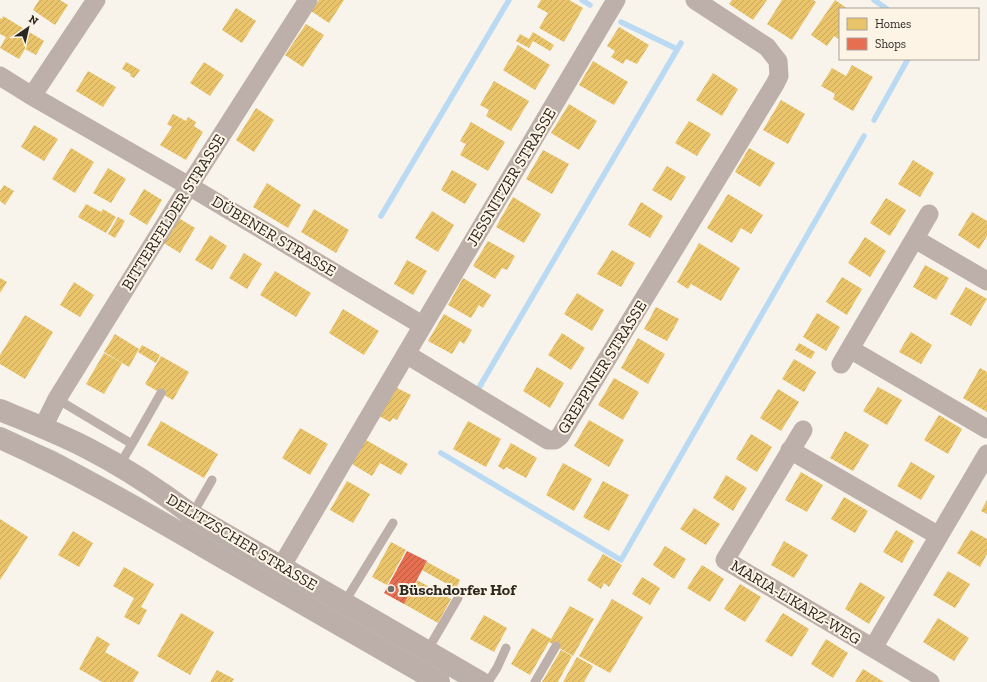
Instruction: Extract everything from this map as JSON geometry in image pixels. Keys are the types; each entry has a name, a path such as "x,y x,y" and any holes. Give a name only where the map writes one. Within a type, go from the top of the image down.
{"main road":[{"name":"DELITZSCHER STRASSE","path":"3,418 43,427 87,448 151,486 192,515 480,682"},
{"name":"DELITZSCHER STRASSE","path":"0,438 32,452 124,501 439,682"}],"street":[{"path":"32,96 96,0"},
{"name":"BITTERFELDER STRASSE","path":"43,427 57,399 189,186 308,0"},
{"name":"JESSNITZER STRASSE","path":"406,354 616,0"},
{"name":"GREPPINER STRASSE","path":"406,354 548,440 555,440 560,436 779,76 778,61 766,47 695,0"},
{"name":"DÜBENER STRASSE","path":"0,76 189,186 422,325"},
{"path":"929,214 846,357 987,429"},
{"path":"915,239 987,281"},
{"path":"281,567 406,354"},
{"name":"MARIA-LIKARZ-WEG","path":"803,430 726,560 873,648"},
{"path":"790,450 939,536"},
{"path":"930,682 873,648 987,454"}],"lane":[{"path":"119,466 161,393"},
{"path":"57,399 132,444"},
{"path":"192,515 212,480"},
{"path":"344,604 393,523"},
{"path":"426,651 458,598"},
{"path":"535,682 556,646"},
{"path":"488,682 497,668 506,648"}],"building: Homes":[{"path":"39,0 60,0 68,5 55,25 33,10"},
{"path":"319,0 344,0 329,23 311,11"},
{"path":"541,0 569,0 583,8 564,42 539,28 548,13 537,7"},
{"path":"732,0 767,0 753,20 729,4"},
{"path":"782,0 813,0 816,2 792,40 767,24"},
{"path":"835,0 847,8 839,8 839,39 834,36 827,46 811,35"},
{"path":"236,8 256,21 242,43 222,30"},
{"path":"3,16 44,41 36,55 25,49 19,59 0,48 6,37 0,34 0,18 2,19"},
{"path":"306,24 324,35 303,67 285,55"},
{"path":"619,27 649,45 637,64 626,59 623,64 611,57 615,51 607,46"},
{"path":"533,32 554,45 550,51 533,41 529,48 516,41 520,34 529,39"},
{"path":"518,45 550,65 535,90 503,70"},
{"path":"593,61 628,82 614,105 579,85"},
{"path":"126,62 140,70 134,78 130,76 131,74 122,69"},
{"path":"204,62 224,75 210,96 190,83"},
{"path":"852,65 873,77 853,111 833,99 835,94 821,86 832,68 846,76"},
{"path":"88,71 116,87 103,107 76,91"},
{"path":"713,73 738,89 722,116 696,100"},
{"path":"494,81 529,101 511,131 486,116 489,110 480,105"},
{"path":"781,100 805,114 788,144 763,130"},
{"path":"569,104 597,121 579,150 551,133"},
{"path":"256,108 274,120 254,152 236,140"},
{"path":"173,114 186,121 188,117 196,122 194,126 203,132 186,160 160,145 172,127 167,124"},
{"path":"689,121 711,134 697,156 675,143"},
{"path":"471,122 505,142 488,171 460,155 466,144 460,141"},
{"path":"34,125 58,139 44,161 21,147"},
{"path":"71,148 94,162 75,193 52,179"},
{"path":"749,148 775,163 760,187 735,172"},
{"path":"543,150 569,164 552,194 526,179"},
{"path":"913,160 934,173 920,197 898,184"},
{"path":"667,166 686,177 671,201 652,190"},
{"path":"108,168 126,179 111,203 93,193"},
{"path":"452,170 477,184 465,204 441,190"},
{"path":"267,183 301,205 288,228 253,207"},
{"path":"4,185 14,191 5,205 0,201 0,191"},
{"path":"144,189 162,200 147,225 129,214"},
{"path":"728,194 763,215 751,234 741,228 732,243 707,228"},
{"path":"513,197 541,214 524,243 496,227"},
{"path":"886,198 906,210 890,236 870,223"},
{"path":"641,202 663,216 650,238 628,225"},
{"path":"86,204 101,212 103,209 116,217 106,233 78,217"},
{"path":"314,209 349,230 336,253 301,232"},
{"path":"432,211 454,225 438,252 415,238"},
{"path":"972,212 987,221 987,236 979,249 958,235"},
{"path":"118,217 125,221 115,238 108,234"},
{"path":"177,217 195,228 180,253 162,242"},
{"path":"210,235 227,246 212,270 195,260"},
{"path":"865,237 886,251 870,277 848,263"},
{"path":"488,241 515,256 507,270 502,268 495,279 473,266"},
{"path":"699,243 740,268 721,301 691,284 688,289 677,282"},
{"path":"612,250 635,263 621,287 597,274"},
{"path":"244,253 262,264 247,289 229,278"},
{"path":"407,260 427,271 413,295 394,284"},
{"path":"925,265 949,278 936,300 913,287"},
{"path":"275,271 311,293 296,317 260,295"},
{"path":"842,277 862,289 847,315 826,302"},
{"path":"0,278 7,282 0,293"},
{"path":"463,278 491,295 483,308 479,305 471,318 448,305"},
{"path":"74,282 94,295 80,317 60,305"},
{"path":"966,287 987,299 971,326 950,314"},
{"path":"577,293 604,310 592,331 564,314"},
{"path":"656,307 679,319 667,341 644,329"},
{"path":"343,309 379,331 364,355 329,333"},
{"path":"817,313 840,327 826,351 803,337"},
{"path":"444,314 472,330 464,344 460,341 452,354 428,341"},
{"path":"25,315 53,332 25,379 0,364 0,355"},
{"path":"911,332 932,345 921,364 899,352"},
{"path":"562,333 585,348 571,370 548,355"},
{"path":"115,334 139,349 129,367 104,352"},
{"path":"638,338 665,354 648,384 621,368"},
{"path":"799,343 815,352 811,359 795,350"},
{"path":"142,345 160,355 156,363 138,352"},
{"path":"104,353 122,363 104,394 86,384"},
{"path":"161,356 189,372 173,400 145,384"},
{"path":"794,359 816,372 804,392 782,379"},
{"path":"537,367 564,383 550,408 523,391"},
{"path":"980,368 987,372 987,412 963,398"},
{"path":"614,378 639,392 623,420 598,405"},
{"path":"395,387 411,395 397,420 393,418 390,422 379,416"},
{"path":"878,387 902,400 887,425 863,411"},
{"path":"778,389 799,402 781,431 760,418"},
{"path":"939,415 962,429 948,454 924,440"},
{"path":"589,420 624,440 609,467 574,446"},
{"path":"161,421 218,454 204,478 147,445"},
{"path":"468,421 501,439 486,467 453,449"},
{"path":"300,428 328,444 310,475 282,458"},
{"path":"845,431 869,445 853,471 830,458"},
{"path":"751,434 772,447 757,472 736,459"},
{"path":"366,440 408,464 401,475 380,463 372,476 352,464"},
{"path":"511,443 537,458 526,478 506,467 504,470 498,466"},
{"path":"911,462 935,476 921,500 897,486"},
{"path":"563,463 592,479 574,511 546,495"},
{"path":"801,472 823,485 807,512 785,500"},
{"path":"726,475 747,488 733,511 713,498"},
{"path":"347,481 370,494 353,523 330,510"},
{"path":"603,481 629,495 609,531 583,517"},
{"path":"844,497 868,511 855,533 831,519"},
{"path":"987,500 987,514 981,511"},
{"path":"694,508 720,524 706,545 680,529"},
{"path":"0,519 28,537 0,580"},
{"path":"896,530 914,541 902,563 883,552"},
{"path":"971,530 987,539 987,554 980,567 957,553"},
{"path":"73,531 93,543 79,567 58,555"},
{"path":"784,541 808,555 794,578 771,565"},
{"path":"391,542 406,550 387,585 372,577"},
{"path":"665,546 686,559 674,579 653,565"},
{"path":"603,554 622,565 609,587 604,583 601,589 587,580"},
{"path":"427,562 460,580 456,589 422,570"},
{"path":"702,565 724,579 710,602 687,588"},
{"path":"124,567 154,584 141,607 147,610 139,625 124,617 134,598 113,586"},
{"path":"948,571 970,584 955,608 933,595"},
{"path":"642,577 660,588 650,605 632,594"},
{"path":"417,580 451,599 438,623 404,604"},
{"path":"860,582 885,597 869,624 845,609"},
{"path":"740,584 761,597 745,622 724,609"},
{"path":"612,599 643,617 610,673 579,656"},
{"path":"570,606 594,619 573,656 549,642 530,675 511,664 532,628 551,639"},
{"path":"181,613 214,632 190,675 157,656"},
{"path":"783,613 809,629 792,657 765,641"},
{"path":"484,615 507,628 494,652 470,639"},
{"path":"938,618 969,638 954,661 923,642"},
{"path":"97,636 110,644 105,652 139,672 133,682 102,682 79,669"},
{"path":"826,639 848,653 833,678 811,664"},
{"path":"561,650 572,656 558,682 542,682"},
{"path":"577,657 593,666 584,682 563,682"},
{"path":"863,669 884,682 855,682"},
{"path":"217,670 234,679 232,682 210,682"}],"building: Shops":[{"path":"407,551 427,561 404,604 384,593"}],"waterway":[{"path":"381,216 509,0"},
{"path":"582,0 590,5"},
{"path":"874,0 886,8"},
{"path":"621,22 677,49"},
{"path":"480,386 681,43"},
{"path":"874,120 907,60"},
{"path":"441,453 621,560 864,136"}],"tram line":[{"path":"0,428 56,452 102,477 460,682"}],"place":[{"name":"Büschdorfer Hof","path":"391,589"}]}
